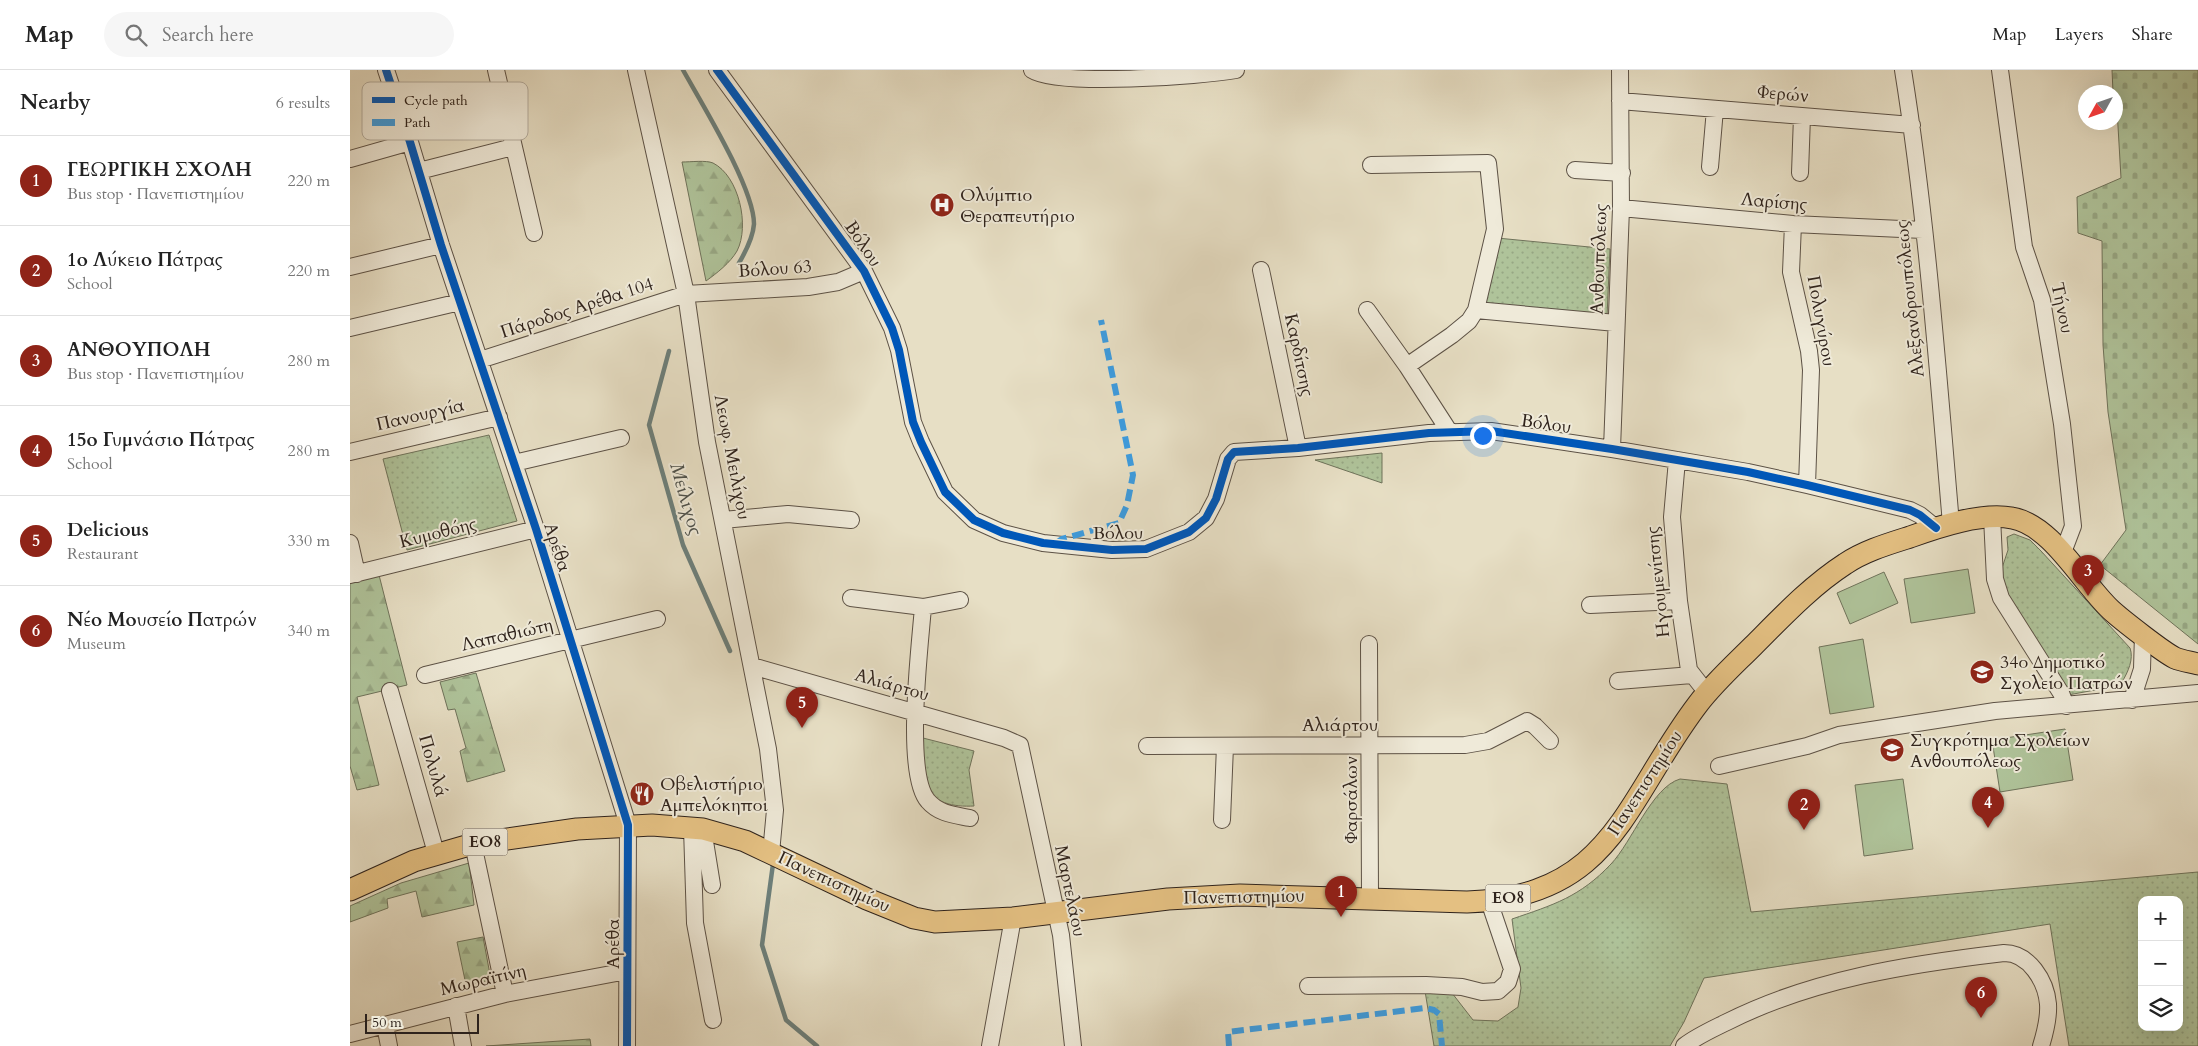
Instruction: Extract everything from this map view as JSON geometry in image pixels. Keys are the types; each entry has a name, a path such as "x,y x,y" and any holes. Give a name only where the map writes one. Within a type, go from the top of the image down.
{"main road":[{"name":"Πανεπιστημίου","path":"350,890 390,870 436,853 473,844 577,829 628,825 698,828 745,842 848,891 914,918 946,923 1013,918 1184,897 1240,895 1489,901 1538,891 1566,877 1589,860 1620,826 1676,735 1707,693 1792,608 1844,564 1869,551 1943,526 1992,517 2013,518 2030,525 2047,538 2111,610 2174,658 2198,664"}],"street":[{"name":"Αρέθα","path":"386,70 390,82"},
{"name":"Λεωφ. Μειλίχου","path":"636,70 686,294 700,405 768,749 775,802 771,854"},
{"name":"Βόλου","path":"717,70 864,271 892,328 899,350 913,422 934,473 945,492 955,504 974,520 990,528 1021,539 1054,545 1112,550 1146,549 1189,532 1206,518 1216,499 1228,459 1234,452 1298,448 1448,431 1491,431 1677,460 1807,485 1910,510 1943,526"},
{"path":"1032,70 1043,75 1061,77 1153,78 1236,70"},
{"name":"Ανθουπόλεως","path":"1612,449 1622,172 1620,70"},
{"name":"Αλεξανδρουπόλεως","path":"1903,70 1912,125 1923,230 1943,526"},
{"name":"Τήνου","path":"2000,70 2024,247 2042,300 2062,424 2073,514 2072,534 2062,555"},
{"name":"Φερών","path":"1620,101 1912,125"},
{"path":"1710,167 1715,109"},
{"path":"1800,174 1802,116"},
{"path":"511,140 534,233"},
{"name":"Αρέθα","path":"410,142 441,245 572,640 628,825 627,1046"},
{"path":"350,159 410,142"},
{"path":"419,171 513,147"},
{"path":"1371,165 1488,163 1495,230 1476,310 1468,321 1452,335 1407,366"},
{"path":"1575,170 1622,172"},
{"name":"Λαρίσης","path":"1621,208 1793,224 1923,230"},
{"name":"Πολυγύρου","path":"1793,224 1792,272 1809,351 1811,370 1807,485"},
{"path":"350,267 441,245"},
{"name":"Καρδίτσης","path":"1261,270 1298,448"},
{"name":"Βόλου 63","path":"686,294 808,287 838,282 864,271"},
{"name":"Πάροδος Αρέθα 104","path":"480,360 686,294"},
{"path":"350,328 460,302"},
{"path":"1367,310 1407,366 1448,431"},
{"path":"1476,310 1616,323"},
{"name":"Πανουργία","path":"350,452 499,417"},
{"path":"514,463 621,438"},
{"name":"Ηγουμενίτσης","path":"1677,460 1672,517 1686,659 1692,675 1707,693"},
{"path":"724,520 788,514 851,520"},
{"path":"1992,517 1996,579 2001,598 2061,693 2066,706"},
{"name":"Κυμοθόης","path":"354,575 536,529"},
{"path":"350,543 354,575"},
{"path":"851,598 923,607 960,600"},
{"path":"1590,605 1679,601"},
{"path":"923,607 916,712 917,773 923,794 928,802 939,810 970,818"},
{"name":"Λαπαθιώτη","path":"425,675 657,618"},
{"path":"2132,700 2142,669 2143,634"},
{"name":"Φαρσάλων","path":"1369,644 1371,745 1370,898"},
{"name":"Αλιάρτου","path":"752,666 916,712 1004,738 1020,745"},
{"path":"1618,681 1692,675"},
{"name":"Πολυλά","path":"390,691 436,853"},
{"path":"1719,766 1807,746 1839,735 1995,711 2198,693"},
{"name":"Αλιάρτου","path":"1147,746 1477,744 1497,737 1526,721 1535,726 1550,741"},
{"name":"Μαρτελάου","path":"1020,745 1057,912 1073,1046"},
{"path":"1222,820 1224,746"},
{"path":"698,828 712,885"},
{"path":"698,828 695,923 713,1020"},
{"path":"473,844 504,994"},
{"path":"1308,986 1426,985 1462,987 1482,992 1498,990 1508,982 1512,969 1489,901"},
{"path":"990,1046 1013,918"},
{"path":"1684,1046 1735,1018 1792,995 1916,964 2004,953 2018,955 2025,959 2039,977 2045,992 2048,1014 2041,1046"},
{"name":"Μωραϊτίνη","path":"350,1034 504,994 627,971"},
{"path":"456,1006 463,1046"},
{"path":"385,1025 389,1046"}],"green space":[{"path":"2112,70 2198,70 2198,644 2100,565 2126,530 2108,412 2103,345 2102,241 2078,233 2077,197 2121,178 2118,130 2123,130 2123,85 2113,85"},
{"path":"682,162 710,162 722,169 730,179 740,202 742,229 741,241 737,251 727,264 706,281"},
{"path":"1497,238 1610,249 1607,317 1483,305"},
{"path":"489,435 517,521 407,550 383,459"},
{"path":"1382,453 1382,483 1315,460"},
{"path":"2014,534 2030,540 2130,648 2131,661 2122,682 2106,688 2068,695 2013,613 2000,574 2008,550 2007,537"},
{"path":"1968,569 1975,613 1911,623 1904,579"},
{"path":"1884,572 1898,603 1850,624 1837,593"},
{"path":"379,575 407,685 357,697 379,785 357,790 350,766 350,582"},
{"path":"1863,639 1874,707 1830,714 1819,647"},
{"path":"476,673 505,771 467,782 460,751 466,748 455,709 448,710 440,682"},
{"path":"2065,729 2073,780 2000,792 1992,740"},
{"path":"923,738 974,751 969,770 974,806 944,803 932,795 924,782"},
{"path":"1680,779 1727,784 1751,912 2198,872 2198,1046 2069,1046 2050,924 1704,978 1684,1022 1670,1046 1434,1046 1425,991 1452,993 1473,1020 1498,1021 1518,1007 1521,988 1512,919 1565,899 1600,875 1619,854 1660,793 1670,784"},
{"path":"1903,779 1913,849 1864,856 1855,785"},
{"path":"469,863 474,905 422,917 416,891 387,899 388,908 350,922 350,906 401,883"},
{"path":"483,937 491,980 466,985 457,942"},
{"path":"590,1039 591,1046 486,1046"}],"waterway":[{"name":"Μείλιχος","path":"683,70 726,146 737,168 752,208 754,224 752,234 747,249 739,263"},
{"name":"Μείλιχος","path":"669,351 649,425 683,545 730,651"},
{"name":"Μείλιχος","path":"773,864 762,945 786,1020 817,1046"}],"marked path":[{"path":"1056,543 1062,539 1119,523 1127,505 1133,475 1101,320"},
{"path":"1229,1046 1228,1032 1425,1008 1434,1010 1439,1014 1442,1046"}],"cycle path":[{"path":"386,70 390,82"},
{"path":"717,70 864,271 892,328 899,350 913,422 945,492 974,520 1003,533 1043,543 1112,550 1146,549 1189,532 1206,518 1216,499 1228,459 1234,452 1298,448 1429,433 1491,431 1748,472 1910,510 1920,515 1936,528"},
{"path":"409,140 441,245 536,529 628,825 627,1046"}],"place":[{"name":"Ολύμπιο Θεραπευτήριο","path":"942,205"},
{"name":"ΑΝΘΟΥΠΟΛΗ","path":"2088,596"},
{"name":"34ο Δημοτικό Σχολείο Πατρών","path":"1982,672"},
{"name":"Delicious","path":"802,728"},
{"name":"Συγκρότημα Σχολείων Ανθουπόλεως","path":"1892,750"},
{"name":"Οβελιστήριο Αμπελόκηποι","path":"642,794"},
{"name":"15ο Γυμνάσιο Πάτρας","path":"1988,828"},
{"name":"1ο Λύκειο Πάτρας","path":"1804,830"},
{"name":"ΓΕΩΡΓΙΚΗ ΣΧΟΛΗ","path":"1341,917"},
{"name":"Νέο Μουσείο Πατρών","path":"1981,1018"}]}
